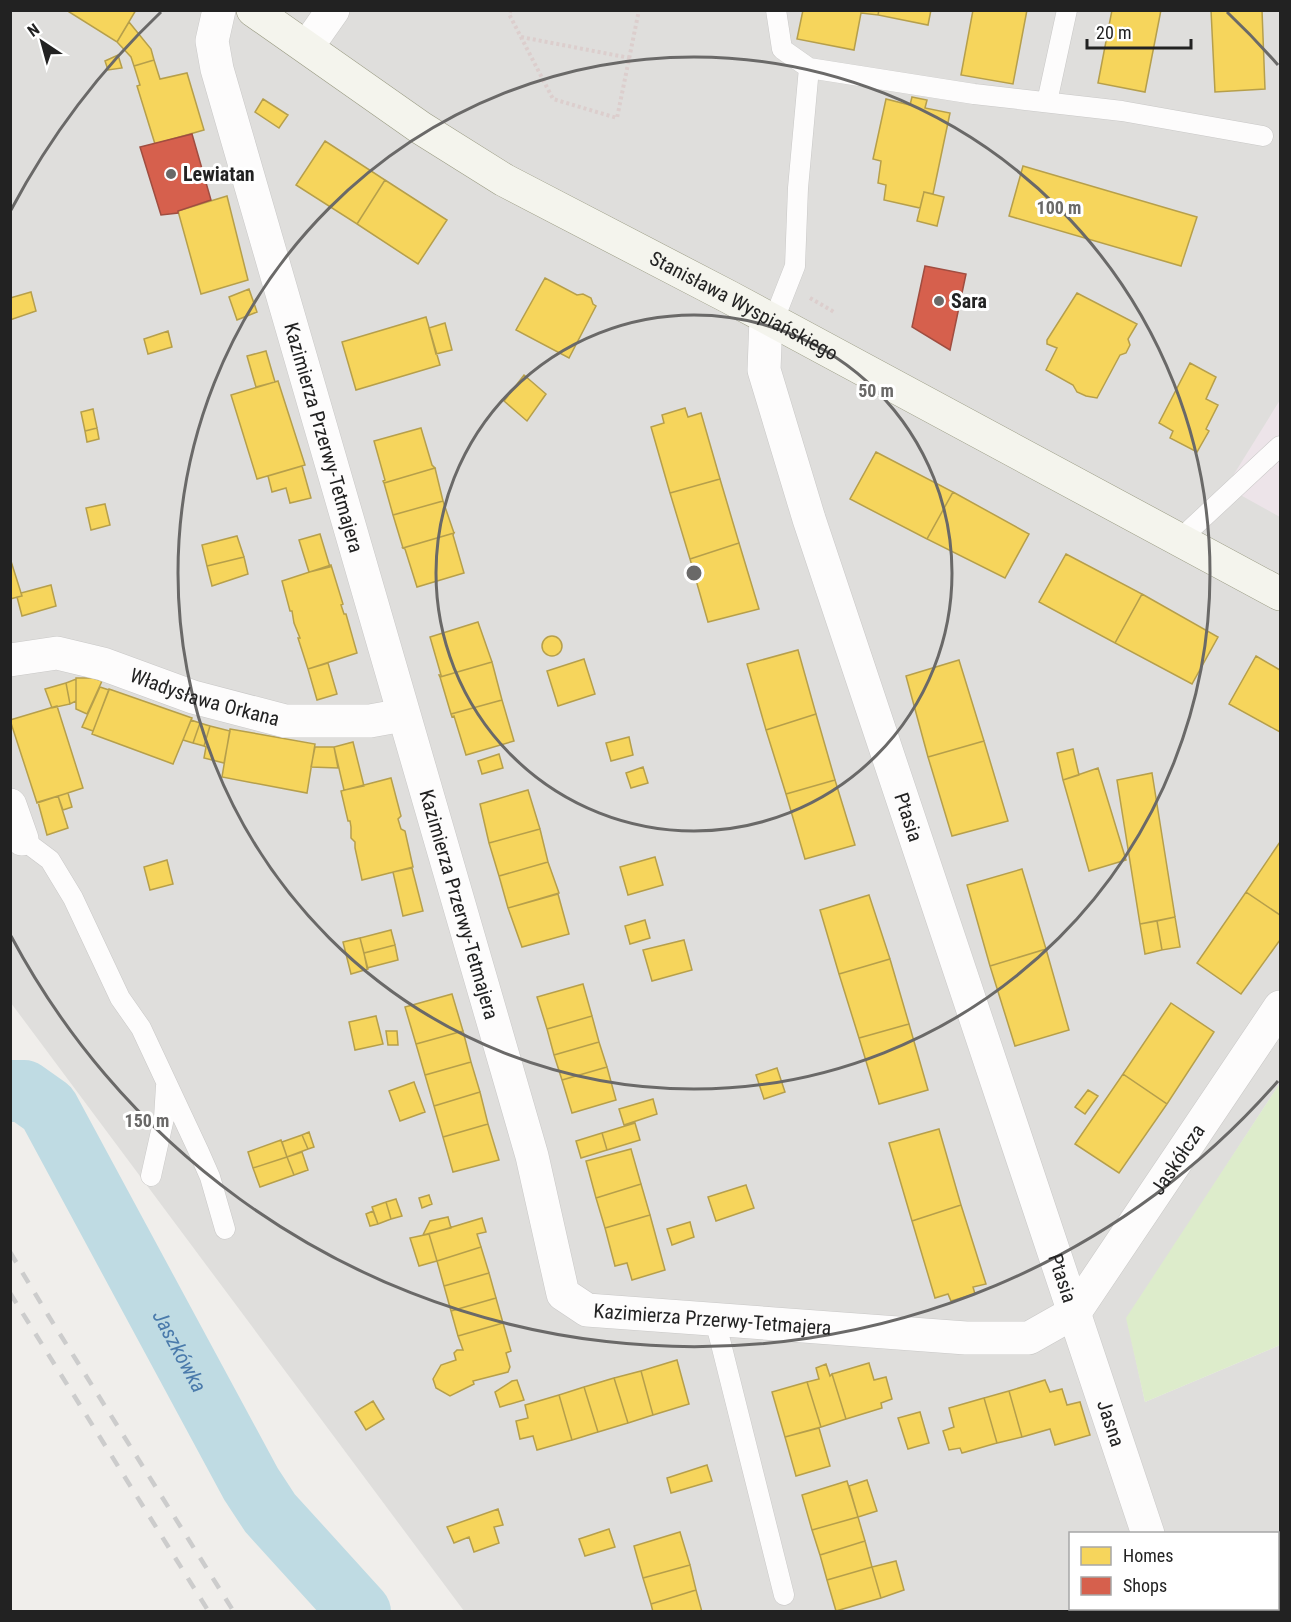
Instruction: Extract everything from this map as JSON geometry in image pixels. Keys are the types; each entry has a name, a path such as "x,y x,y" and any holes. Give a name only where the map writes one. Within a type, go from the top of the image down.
{"main road":[{"name":"Stanisława Wyspiańskiego","path":"253,10 421,128 504,180 631,245 1281,594"}],"street":[{"name":"Kazimierza Przerwy-Tetmajera","path":"219,10 212,41 217,69 532,1156 563,1294 587,1310 966,1338 1029,1338 1075,1312"},
{"path":"307,47 333,10"},
{"name":"Ptasia","path":"770,320 764,370 809,519 1075,1312"},
{"name":"Władysława Orkana","path":"10,660 57,653 103,664 193,697 285,721 370,721 403,715"},
{"path":"10,805 22,839"},
{"name":"Jaskółcza","path":"1075,1312 1281,1007"},
{"name":"Jasna","path":"1075,1312 1148,1532"}],"lane":[{"path":"776,10 782,49 808,68 974,94 1122,111 1263,136"},
{"path":"1047,102 1066,10"},
{"path":"770,320 795,266 798,188 808,68"},
{"path":"1179,540 1281,446"},
{"path":"22,839 50,860 73,898 120,998 141,1028 210,1177 225,1229"},
{"path":"151,1176 165,1118 166,1083"},
{"path":"715,1320 784,1595"}],"path":[{"path":"511,10 509,14 553,99 617,118 639,10"},
{"path":"521,37 630,58"}],"shaded area":[{"path":"11,11 1280,11 1280,1083 1127,1319 1145,1402 1280,1345 1280,1611 464,1611 11,1003"},
{"path":"1280,400 1280,517 1226,487"}],"green space":[{"path":"1280,1083 1280,1345 1145,1402 1126,1318"}],"building: Homes":[{"path":"66,10 136,10 117,42"},
{"path":"803,10 879,10 878,15 861,13 854,50 797,39"},
{"path":"879,10 931,10 928,25 878,15"},
{"path":"973,10 1027,10 1013,84 961,75"},
{"path":"1112,10 1161,10 1145,92 1098,83"},
{"path":"1211,10 1262,10 1265,89 1215,92"},
{"path":"129,22 151,49 154,60 134,66 131,57 117,42"},
{"path":"118,55 122,68 108,70 105,61"},
{"path":"154,60 160,79 187,73 204,130 155,144 137,86 140,85 134,66"},
{"path":"912,97 927,100 925,108 950,113 933,194 924,192 920,208 884,200 886,185 878,183 881,161 873,159 886,99 910,105"},
{"path":"263,99 288,115 279,128 255,112"},
{"path":"325,141 385,180 357,224 296,185"},
{"path":"1023,166 1197,217 1181,266 1009,216"},
{"path":"385,180 447,220 418,264 357,224"},
{"path":"924,192 944,197 937,226 917,221"},
{"path":"227,196 248,280 201,294 178,211"},
{"path":"545,278 577,295 583,294 591,298 596,306 569,358 516,330"},
{"path":"249,289 257,312 237,320 229,297"},
{"path":"31,292 36,311 10,320 10,298"},
{"path":"1077,293 1137,324 1128,339 1130,345 1126,353 1120,355 1097,398 1077,392 1073,385 1046,370 1057,348 1047,344 1047,340"},
{"path":"426,317 440,365 356,390 342,342"},
{"path":"445,323 452,350 436,354 429,328"},
{"path":"168,331 172,347 148,354 144,339"},
{"path":"266,351 275,382 256,387 247,356"},
{"path":"1190,363 1216,377 1206,399 1218,405 1206,429 1209,431 1197,452 1170,438 1173,431 1159,423"},
{"path":"524,375 546,394 527,421 504,401"},
{"path":"278,381 305,465 257,479 231,395"},
{"path":"685,408 688,417 701,413 720,479 670,493 651,427 664,423 662,415"},
{"path":"93,409 97,428 85,431 81,412"},
{"path":"97,428 99,439 87,442 85,431"},
{"path":"421,428 432,465 435,468 384,483 374,441"},
{"path":"876,452 953,492 927,539 850,499"},
{"path":"302,466 311,498 290,503 286,488 272,492 268,476"},
{"path":"435,468 443,501 393,515 384,483"},
{"path":"720,479 739,543 690,559 670,493"},
{"path":"953,492 1029,534 1005,578 927,539"},
{"path":"443,501 454,533 403,548 393,515"},
{"path":"105,504 110,525 91,530 86,508"},
{"path":"454,533 464,573 417,587 403,548"},
{"path":"320,534 330,567 309,572 299,540"},
{"path":"237,536 244,557 207,566 202,545"},
{"path":"739,543 759,609 708,622 690,559"},
{"path":"1066,554 1142,594 1115,643 1039,602"},
{"path":"244,557 248,574 212,586 207,566"},
{"path":"10,558 22,596 10,599"},
{"path":"331,565 357,653 308,669 282,581"},
{"path":"51,585 56,606 22,616 17,597 22,596 21,593"},
{"path":"1142,594 1218,637 1192,684 1115,643"},
{"path":"478,622 492,662 440,677 430,637"},
{"path":"548,636 556,636 562,642 562,650 556,656 548,656 542,650 542,642"},
{"path":"798,650 816,714 766,730 747,664"},
{"path":"1256,656 1280,670 1280,732 1229,704"},
{"path":"584,659 595,694 558,706 547,671"},
{"path":"959,660 984,741 928,757 906,676"},
{"path":"492,662 502,700 451,714 440,677"},
{"path":"328,663 337,694 317,700 308,669"},
{"path":"76,678 93,678 102,681 87,714 76,709"},
{"path":"76,679 76,701 70,704 66,683"},
{"path":"66,683 70,704 52,708 45,689"},
{"path":"100,687 109,690 93,731 82,727"},
{"path":"109,689 192,718 173,764 92,734"},
{"path":"502,700 514,741 466,755 454,716 452,717 451,714"},
{"path":"57,706 83,788 37,803 10,720"},
{"path":"816,714 835,780 786,794 766,730"},
{"path":"191,720 200,723 193,743 183,740"},
{"path":"200,723 210,726 204,746 193,743"},
{"path":"210,726 230,731 224,763 204,758 206,747 204,746"},
{"path":"230,729 315,744 307,793 222,777"},
{"path":"629,737 633,755 611,761 606,743"},
{"path":"984,741 1008,821 952,836 928,757"},
{"path":"353,742 364,786 344,790 334,747"},
{"path":"315,747 334,747 338,768 311,767"},
{"path":"1073,749 1079,775 1063,780 1057,753"},
{"path":"499,754 503,768 482,774 478,761"},
{"path":"643,767 648,783 631,788 626,773"},
{"path":"1098,768 1126,860 1089,871 1063,780"},
{"path":"1152,773 1175,917 1140,924 1117,780"},
{"path":"391,778 401,816 398,819 401,829 405,831 413,867 362,880 355,842 351,838 350,821 348,821 341,791"},
{"path":"835,780 855,845 805,859 786,794"},
{"path":"528,790 540,829 489,843 480,804"},
{"path":"68,793 72,807 63,810 58,796"},
{"path":"58,796 68,828 47,835 38,802"},
{"path":"540,829 548,862 499,876 489,843"},
{"path":"1280,842 1280,915 1246,892"},
{"path":"655,857 663,885 628,895 620,867"},
{"path":"167,860 173,884 150,890 144,867"},
{"path":"548,862 559,893 508,908 499,876"},
{"path":"412,868 423,911 403,916 393,872"},
{"path":"1022,869 1046,949 990,966 967,885"},
{"path":"1246,892 1280,915 1280,940 1241,994 1197,963"},
{"path":"558,894 569,934 522,947 508,908"},
{"path":"869,895 890,959 839,974 820,910"},
{"path":"1175,917 1180,947 1162,950 1157,921"},
{"path":"645,920 650,938 630,944 625,926"},
{"path":"1157,921 1162,950 1145,954 1140,924"},
{"path":"391,930 395,945 364,953 360,938"},
{"path":"360,938 368,969 351,974 343,942"},
{"path":"684,940 692,970 652,981 643,950"},
{"path":"395,945 398,960 367,968 364,953"},
{"path":"1046,949 1069,1030 1015,1046 990,966"},
{"path":"890,959 909,1024 859,1038 839,974"},
{"path":"583,984 592,1016 547,1029 537,997"},
{"path":"452,994 463,1031 416,1044 405,1007"},
{"path":"1171,1003 1214,1032 1167,1104 1123,1074"},
{"path":"376,1016 383,1044 355,1050 349,1022"},
{"path":"592,1016 599,1042 554,1055 547,1029"},
{"path":"909,1024 928,1090 879,1104 859,1038"},
{"path":"386,1031 397,1031 398,1045 388,1045"},
{"path":"463,1031 471,1062 425,1075 416,1044"},
{"path":"599,1042 607,1067 562,1080 554,1055"},
{"path":"471,1062 480,1092 434,1106 425,1075"},
{"path":"607,1067 616,1100 572,1113 562,1080"},
{"path":"777,1068 785,1092 764,1099 756,1075"},
{"path":"1123,1074 1167,1104 1119,1173 1075,1144"},
{"path":"414,1082 425,1112 400,1121 389,1091"},
{"path":"1088,1090 1098,1096 1085,1114 1075,1107"},
{"path":"480,1092 488,1124 443,1137 434,1106"},
{"path":"653,1099 657,1114 624,1125 619,1109"},
{"path":"635,1123 640,1140 607,1150 602,1133"},
{"path":"488,1124 499,1160 453,1172 443,1137"},
{"path":"939,1129 961,1205 912,1221 889,1143"},
{"path":"309,1132 314,1147 308,1149 302,1135"},
{"path":"602,1133 607,1150 581,1158 576,1141"},
{"path":"302,1135 308,1149 287,1157 282,1142"},
{"path":"281,1140 287,1157 253,1168 248,1152"},
{"path":"631,1149 641,1184 596,1198 586,1161"},
{"path":"302,1152 308,1170 294,1175 287,1157"},
{"path":"287,1157 294,1175 260,1187 253,1168"},
{"path":"641,1184 650,1215 605,1228 596,1198"},
{"path":"746,1185 754,1208 716,1221 708,1197"},
{"path":"429,1195 432,1204 422,1208 419,1198"},
{"path":"396,1199 402,1216 391,1219 386,1202"},
{"path":"386,1202 391,1219 378,1224 372,1207"},
{"path":"961,1205 986,1284 973,1287 975,1294 951,1301 948,1294 935,1298 912,1221"},
{"path":"373,1211 378,1224 370,1226 366,1214"},
{"path":"650,1215 665,1270 632,1280 627,1263 615,1266 605,1228"},
{"path":"448,1217 451,1228 423,1235 430,1221"},
{"path":"482,1218 486,1232 477,1234 481,1247 437,1261 429,1234"},
{"path":"690,1222 694,1237 672,1245 667,1229"},
{"path":"429,1234 437,1261 419,1266 410,1238"},
{"path":"481,1247 489,1273 444,1286 437,1261"},
{"path":"489,1273 496,1298 451,1311 444,1286"},
{"path":"496,1298 503,1323 458,1336 451,1311"},
{"path":"503,1323 511,1351 506,1353 510,1367 508,1372 473,1381 474,1384 450,1396 436,1388 433,1379 441,1365 456,1360 454,1353 457,1350 463,1350 458,1336"},
{"path":"677,1360 689,1404 653,1415 641,1371"},
{"path":"869,1363 874,1380 886,1377 892,1399 881,1403 882,1408 846,1419 832,1374"},
{"path":"826,1364 830,1376 832,1374 846,1419 821,1427 807,1382 819,1379 816,1368"},
{"path":"641,1371 653,1415 628,1423 614,1378"},
{"path":"614,1378 628,1423 598,1432 584,1387"},
{"path":"517,1380 524,1400 500,1407 495,1392"},
{"path":"1045,1380 1050,1392 1062,1389 1067,1405 1080,1402 1090,1435 1055,1445 1050,1429 1022,1437 1009,1391"},
{"path":"807,1382 821,1427 785,1437 772,1392"},
{"path":"584,1387 598,1432 572,1440 559,1395"},
{"path":"1009,1391 1022,1437 997,1443 984,1398"},
{"path":"559,1395 572,1440 537,1450 533,1436 520,1439 516,1421 528,1418 525,1405"},
{"path":"984,1398 997,1443 962,1453 960,1448 949,1450 943,1431 954,1427 949,1408"},
{"path":"373,1401 384,1419 366,1430 355,1412"},
{"path":"920,1412 929,1443 908,1449 898,1418"},
{"path":"819,1428 830,1466 796,1476 785,1437"},
{"path":"707,1465 712,1481 671,1493 667,1478"},
{"path":"867,1480 877,1511 858,1517 849,1486"},
{"path":"847,1481 858,1517 812,1530 802,1495"},
{"path":"498,1509 503,1525 494,1527 499,1543 474,1552 469,1537 454,1543 447,1527"},
{"path":"858,1517 865,1541 820,1555 812,1530"},
{"path":"609,1529 615,1547 585,1556 579,1539"},
{"path":"680,1532 690,1565 643,1578 634,1546"},
{"path":"865,1541 872,1567 827,1580 820,1555"},
{"path":"896,1561 904,1590 881,1598 872,1567"},
{"path":"690,1565 696,1590 651,1604 643,1578"},
{"path":"872,1567 881,1598 836,1611 827,1580"},
{"path":"696,1590 702,1612 653,1612 651,1604"}],"building: Shops":[{"path":"192,134 211,200 178,211 178,213 161,215 140,147"},
{"name":"Sara","path":"925,266 966,274 950,350 912,327"}],"waterway":[{"name":"Jaszkówka","path":"10,1091 24,1091 48,1108 251,1484 270,1513 360,1612"}],"railway":[{"path":"10,1252 234,1612"},
{"path":"10,1293 209,1612"}],"place":[{"name":"Lewiatan","path":"171,174"},
{"name":"Sara","path":"939,301"}]}
